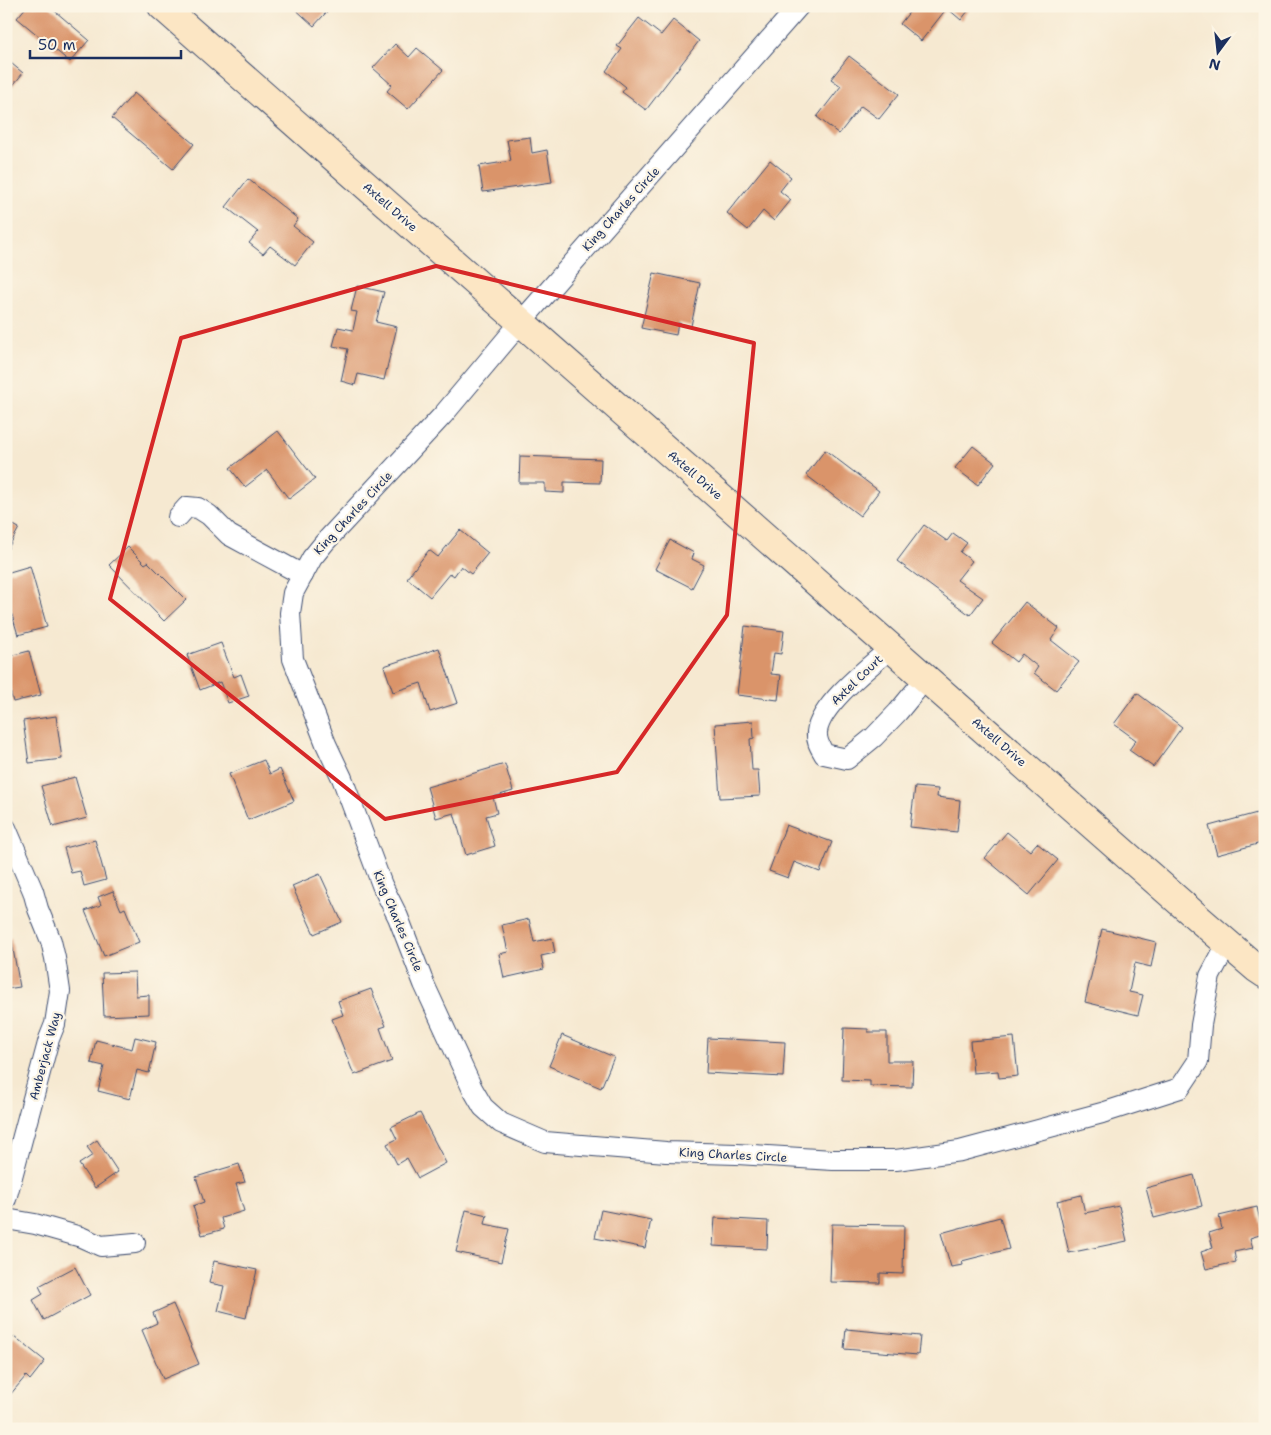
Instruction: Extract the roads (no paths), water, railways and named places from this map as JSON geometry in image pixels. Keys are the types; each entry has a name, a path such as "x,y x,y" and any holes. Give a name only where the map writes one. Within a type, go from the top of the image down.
{"street":[{"name":"Axtell Drive","path":"162,6 1227,944"},
{"name":"King Charles Circle","path":"799,6 483,365 443,415 325,542 312,558 293,593 290,613 293,659 326,744 342,778 382,884 398,918 424,984 472,1088 483,1107 500,1123 544,1142 666,1152 833,1160 896,1160 960,1151 1111,1110 1180,1088 1198,1061 1201,1025 1210,976 1227,944"},
{"path":"178,517 187,508 198,508 209,515 229,535 303,575"},
{"name":"Axtel Court","path":"891,648 832,702 825,712 817,732 818,745 824,754 846,759 874,737 926,678"},
{"name":"Amberjack Way","path":"6,828 33,891 51,941 60,991 55,1024 49,1039 6,1199"},
{"path":"1227,944 1265,974"},
{"path":"6,1219 35,1224 81,1237 100,1246 136,1243"}]}
